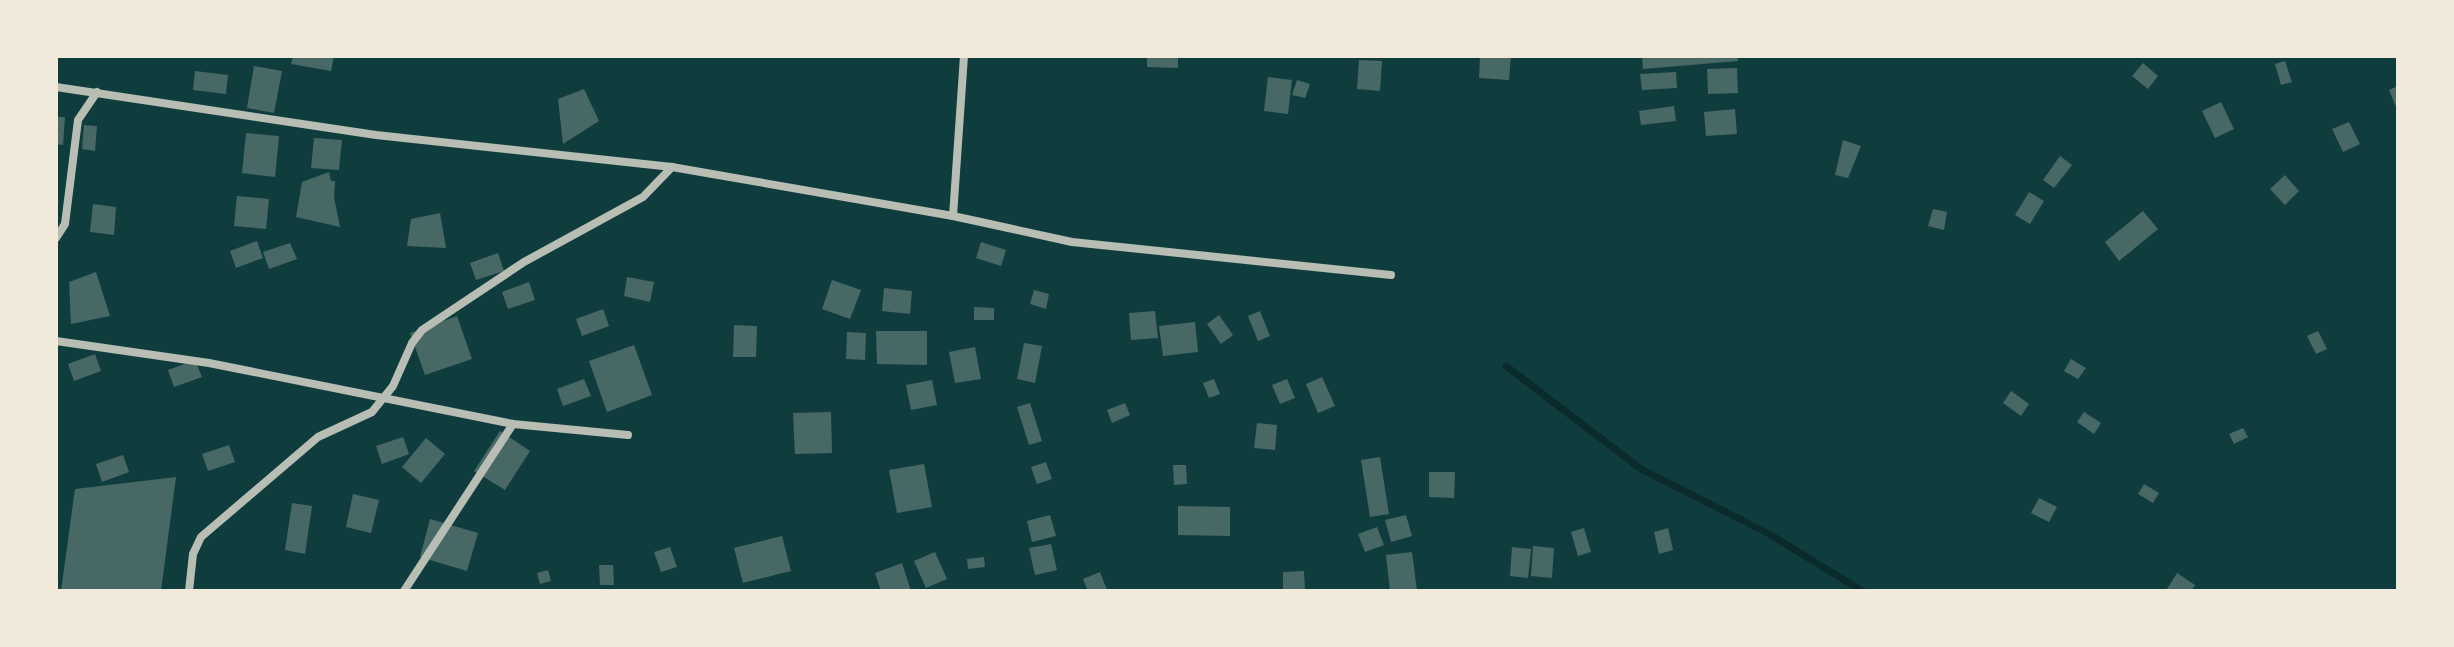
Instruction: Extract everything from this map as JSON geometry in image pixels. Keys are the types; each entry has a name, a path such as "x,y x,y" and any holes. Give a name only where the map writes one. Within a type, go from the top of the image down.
{"street":[{"path":"953,216 964,56"},
{"path":"56,87 376,135 672,167 953,216 1072,242 1391,275"},
{"path":"56,238 65,224 78,120 97,92"},
{"path":"189,591 193,554 201,537 318,437 372,412 393,386 412,343 422,330 524,262 643,197 672,167"},
{"path":"56,341 209,363 513,424 628,435"},
{"path":"404,591 513,424"}],"building":[{"path":"293,56 334,56 331,71 291,64"},
{"path":"1147,56 1178,56 1178,68 1147,67"},
{"path":"1480,56 1511,56 1509,80 1479,78"},
{"path":"1642,56 1737,56 1738,61 1643,69"},
{"path":"1359,60 1382,61 1380,91 1357,89"},
{"path":"2285,61 2292,82 2281,85 2275,64"},
{"path":"2143,63 2158,76 2148,89 2132,76"},
{"path":"254,66 282,71 274,113 247,108"},
{"path":"1737,68 1738,93 1708,94 1707,69"},
{"path":"195,71 228,75 226,94 193,90"},
{"path":"1676,72 1677,88 1642,90 1640,74"},
{"path":"1268,77 1292,80 1288,114 1264,111"},
{"path":"1297,80 1310,84 1305,98 1292,95"},
{"path":"2398,86 2398,112 2389,90"},
{"path":"584,89 599,121 563,144 558,99"},
{"path":"2221,102 2234,129 2215,138 2202,111"},
{"path":"1674,106 1676,121 1641,125 1639,111"},
{"path":"1735,109 1737,134 1706,136 1704,112"},
{"path":"56,117 65,117 63,145 56,144"},
{"path":"2349,122 2360,144 2343,152 2332,129"},
{"path":"84,125 97,126 95,151 82,149"},
{"path":"246,133 279,136 275,177 242,173"},
{"path":"314,138 342,140 339,170 311,168"},
{"path":"1843,140 1861,146 1848,178 1835,175"},
{"path":"2060,156 2072,165 2054,188 2043,180"},
{"path":"329,172 331,181 335,181 334,197 340,227 296,217 302,182"},
{"path":"2285,175 2299,191 2285,205 2270,189"},
{"path":"2029,192 2044,201 2030,224 2015,215"},
{"path":"237,196 269,199 266,229 234,226"},
{"path":"93,204 116,207 114,235 90,232"},
{"path":"1933,209 1947,212 1944,230 1928,226"},
{"path":"2143,211 2158,229 2119,261 2105,242"},
{"path":"440,213 446,248 407,246 411,219"},
{"path":"257,241 263,258 236,268 230,251"},
{"path":"981,242 1006,250 1001,266 976,258"},
{"path":"290,243 297,259 269,269 263,252"},
{"path":"498,253 504,271 476,280 470,263"},
{"path":"96,272 110,316 71,324 69,282"},
{"path":"627,277 654,282 650,302 624,296"},
{"path":"832,280 861,290 850,319 822,309"},
{"path":"529,282 535,300 508,309 502,292"},
{"path":"884,288 912,291 910,314 882,311"},
{"path":"1034,290 1049,294 1046,309 1030,304"},
{"path":"974,307 994,308 994,320 974,320"},
{"path":"603,309 609,326 582,336 576,319"},
{"path":"1155,311 1158,338 1131,340 1129,313"},
{"path":"1260,311 1270,336 1258,341 1248,316"},
{"path":"1219,315 1233,335 1221,344 1207,324"},
{"path":"457,316 472,359 425,375 410,333"},
{"path":"1195,322 1198,352 1163,356 1159,326"},
{"path":"734,325 757,326 756,357 733,357"},
{"path":"876,331 927,331 927,365 877,364"},
{"path":"2318,331 2327,349 2316,354 2307,336"},
{"path":"847,332 866,333 865,360 846,359"},
{"path":"1024,343 1042,346 1035,383 1017,379"},
{"path":"634,345 652,395 607,412 589,361"},
{"path":"975,347 981,379 955,383 949,352"},
{"path":"95,354 101,371 74,381 68,364"},
{"path":"2071,359 2086,368 2078,379 2064,371"},
{"path":"195,360 202,377 174,387 168,370"},
{"path":"1322,377 1335,406 1318,413 1306,384"},
{"path":"584,379 591,396 563,406 557,389"},
{"path":"1214,379 1220,394 1209,398 1203,383"},
{"path":"1287,379 1295,398 1280,404 1272,385"},
{"path":"932,380 937,405 911,410 906,385"},
{"path":"2011,391 2029,404 2021,416 2003,403"},
{"path":"1030,403 1042,441 1029,445 1017,407"},
{"path":"1125,403 1130,415 1112,423 1107,410"},
{"path":"831,412 832,453 795,454 793,413"},
{"path":"2084,412 2101,423 2094,434 2077,422"},
{"path":"1257,423 1277,425 1275,450 1254,448"},
{"path":"2243,428 2248,437 2234,444 2229,434"},
{"path":"500,431 530,451 505,490 474,471"},
{"path":"403,437 409,454 382,464 376,446"},
{"path":"426,438 445,454 421,483 402,467"},
{"path":"229,445 235,462 208,471 202,454"},
{"path":"123,455 129,472 102,482 96,464"},
{"path":"1380,457 1389,514 1370,517 1361,460"},
{"path":"1046,462 1052,479 1037,484 1031,467"},
{"path":"924,464 932,507 897,513 889,470"},
{"path":"1173,465 1186,465 1187,484 1174,485"},
{"path":"1429,472 1455,472 1454,498 1429,497"},
{"path":"176,477 161,591 61,591 75,489"},
{"path":"2144,484 2159,493 2153,503 2138,494"},
{"path":"353,494 379,500 371,533 346,527"},
{"path":"2039,498 2057,507 2049,522 2031,513"},
{"path":"292,503 312,506 305,554 285,550"},
{"path":"1178,506 1230,507 1230,536 1178,535"},
{"path":"1050,515 1056,536 1032,542 1027,521"},
{"path":"1406,515 1412,536 1391,542 1385,520"},
{"path":"430,519 478,533 467,571 420,557"},
{"path":"1377,527 1384,545 1365,552 1358,534"},
{"path":"1584,528 1591,552 1578,556 1571,532"},
{"path":"1668,528 1673,550 1659,554 1654,532"},
{"path":"782,536 791,571 743,583 734,548"},
{"path":"1051,544 1057,570 1035,575 1029,548"},
{"path":"1533,546 1554,548 1552,578 1531,576"},
{"path":"670,547 677,567 661,572 654,552"},
{"path":"1512,547 1531,549 1528,578 1510,576"},
{"path":"935,552 947,579 926,588 914,561"},
{"path":"1412,552 1417,591 1390,591 1386,555"},
{"path":"984,557 985,567 968,569 967,559"},
{"path":"902,563 911,591 881,591 875,573"},
{"path":"599,565 613,565 614,585 600,585"},
{"path":"548,570 551,581 540,584 537,573"},
{"path":"1304,571 1305,591 1283,591 1283,572"},
{"path":"1100,572 1107,590 1088,591 1083,579"},
{"path":"2177,573 2195,585 2191,591 2167,589"}],"waterway":[{"path":"1506,366 1641,469 1771,535 1862,591"}]}
